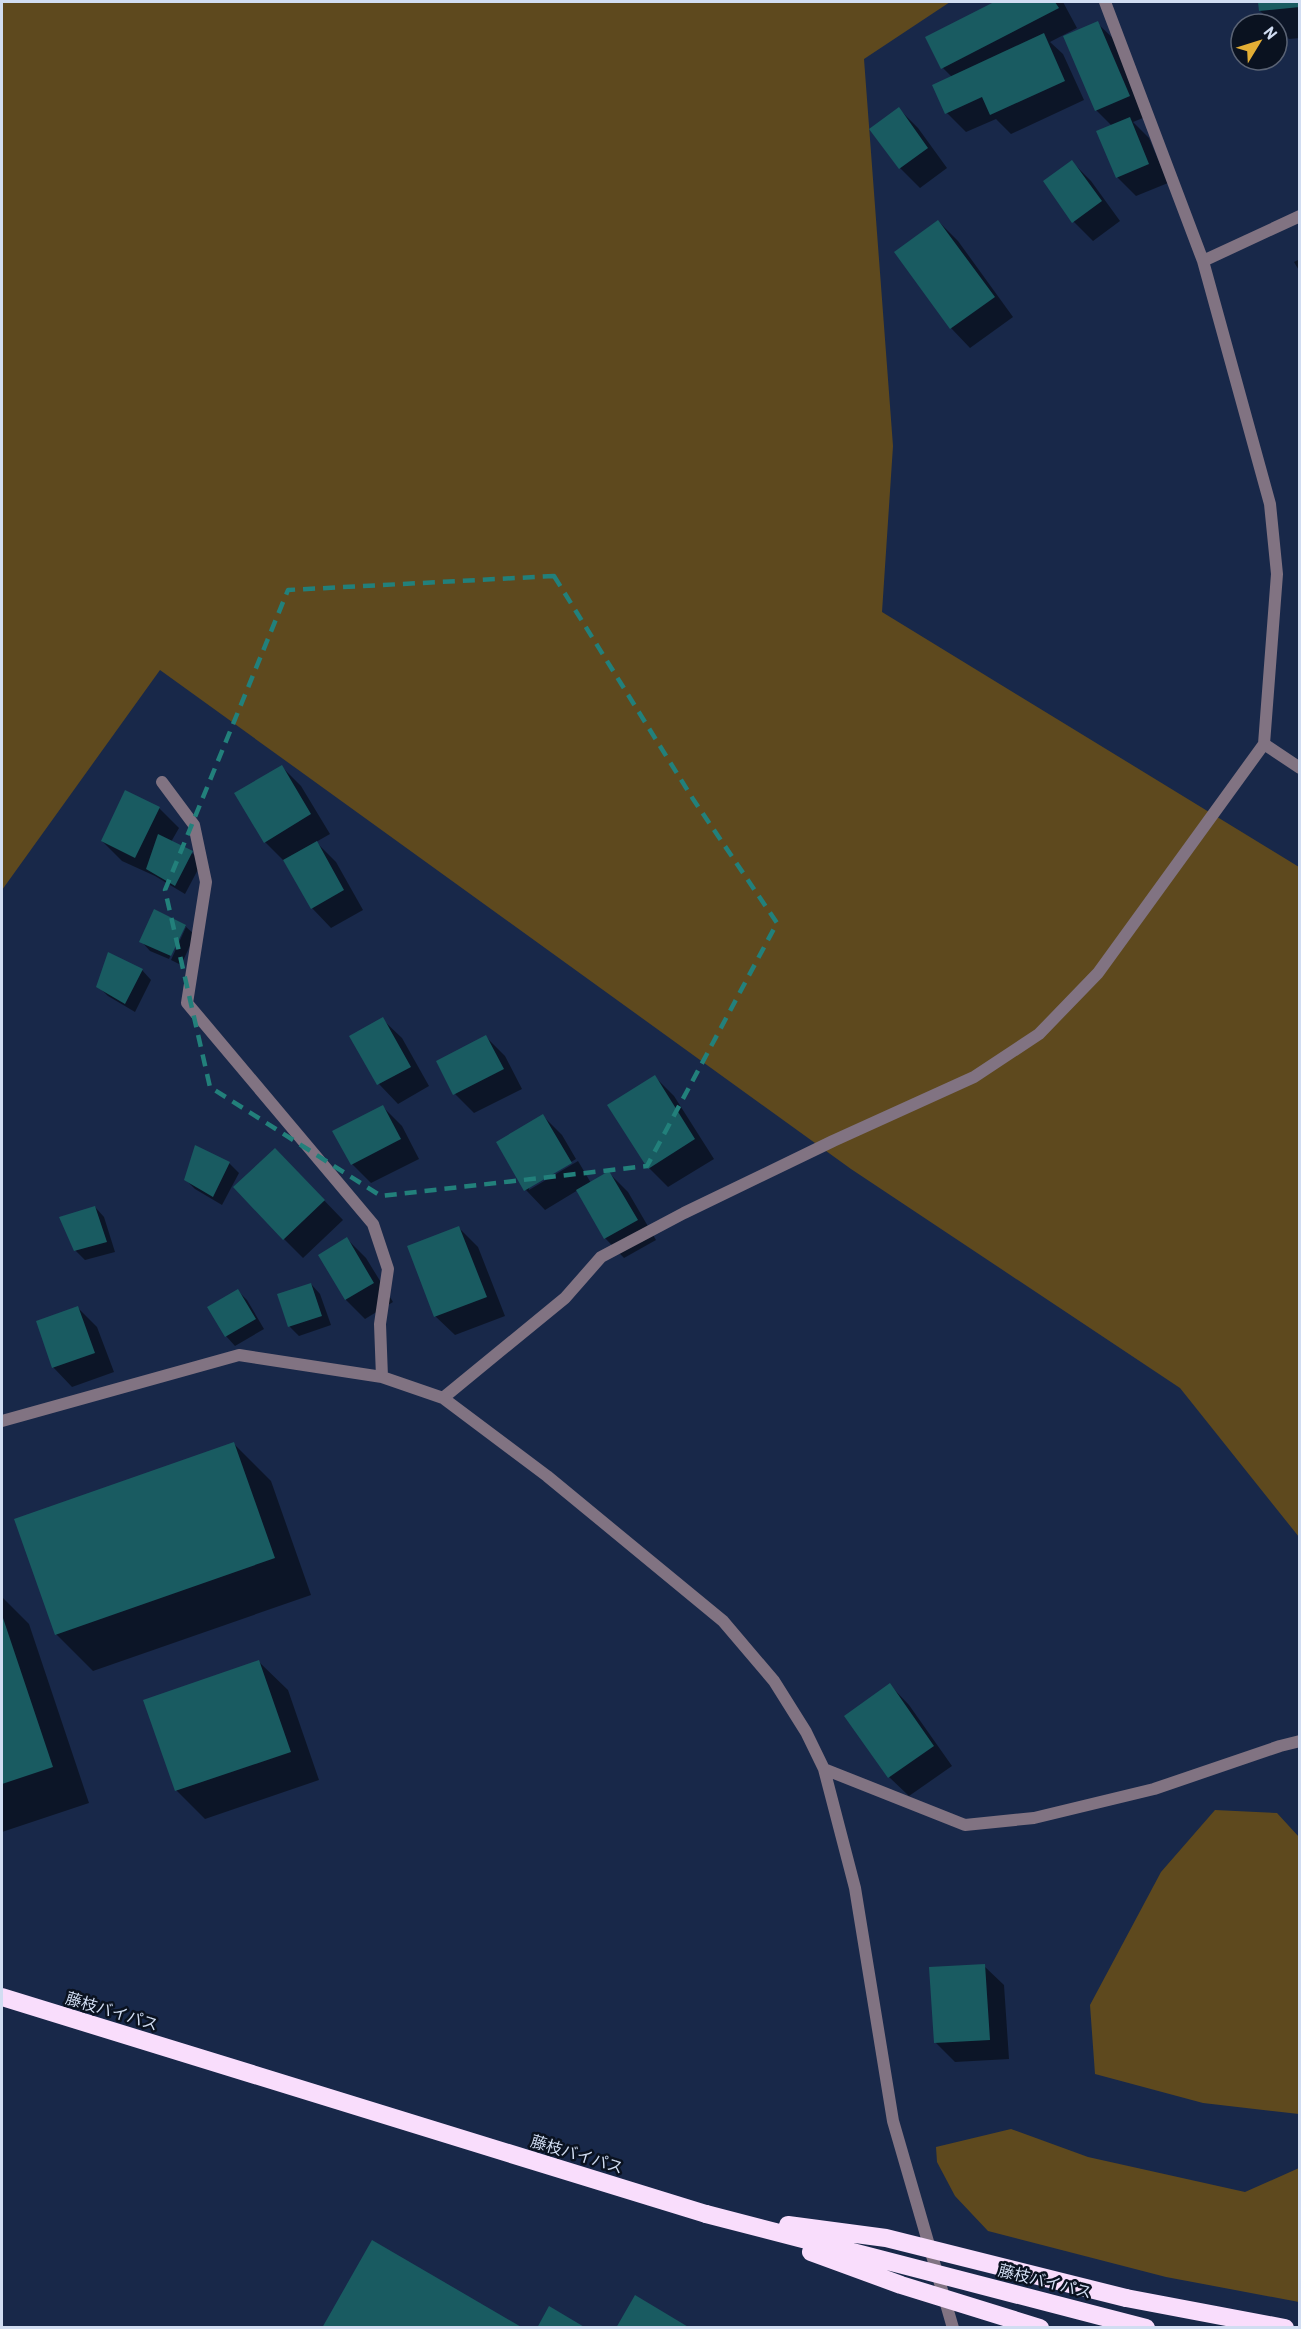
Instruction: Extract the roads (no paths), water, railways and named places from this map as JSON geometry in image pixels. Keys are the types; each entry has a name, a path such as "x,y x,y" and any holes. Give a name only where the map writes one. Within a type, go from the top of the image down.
{"highway":[{"name":"藤枝バイパス","path":"2,1996 706,2214 1146,2328"},
{"path":"706,2214 901,2284 1040,2328"},
{"path":"706,2214 886,2238 1126,2298 1285,2328"}],"street":[{"path":"443,1398 565,1298 601,1257 726,1192 974,1077 1039,1034 1098,973 1264,744 1277,574 1270,504 1203,261 1105,2"},
{"path":"1203,261 1299,216"},
{"path":"1264,744 1299,768"},
{"path":"162,782 194,825 206,882 187,1003 373,1224 388,1269 380,1324 382,1377"},
{"path":"2,1421 239,1356 382,1377 443,1398 547,1476 723,1621 774,1681 806,1732 824,1769 855,1888 893,2121 953,2328"},
{"path":"824,1769 965,1825 1034,1818 1154,1789 1299,1741"}]}
